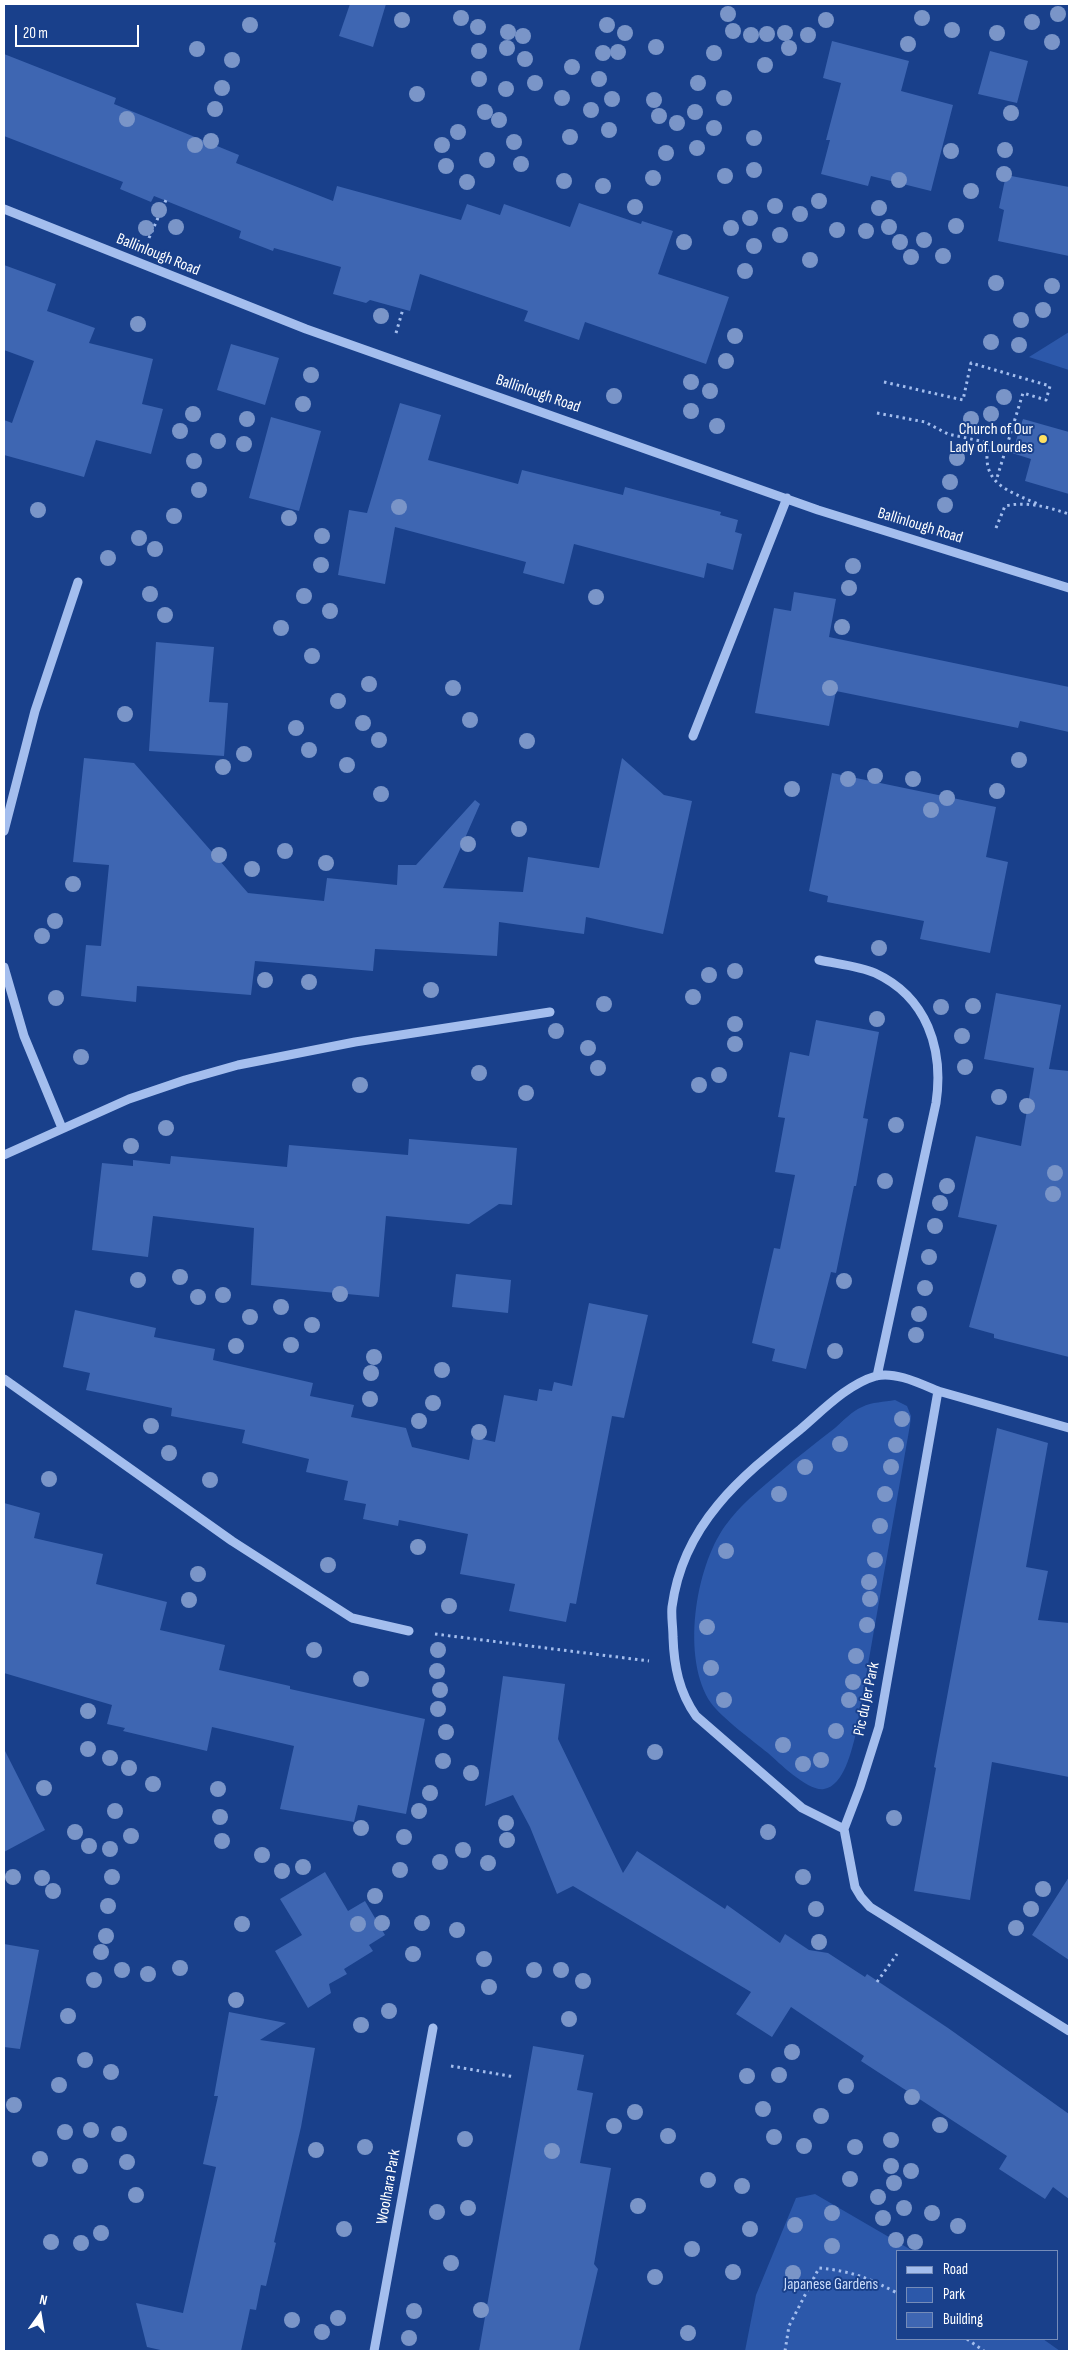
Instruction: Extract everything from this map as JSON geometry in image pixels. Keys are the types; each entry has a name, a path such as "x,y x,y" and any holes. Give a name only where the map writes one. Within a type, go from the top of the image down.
{"street":[{"name":"Ballinlough Road","path":"4,209 306,329 787,498 1069,588"},
{"path":"692,736 787,498"},
{"path":"4,831 36,710 78,582"},
{"path":"819,960 875,973 901,989 919,1008 933,1034 938,1089 877,1376"},
{"path":"4,968 24,1036 62,1128"},
{"path":"4,1155 129,1099 238,1065 355,1042 550,1012"},
{"path":"1069,1428 938,1391 903,1378 877,1376 852,1388 809,1422 751,1469 715,1506 691,1543 679,1575 672,1608 675,1665 686,1702 696,1716 802,1808 844,1829 855,1887 861,1898 870,1907 1069,2031"},
{"path":"4,1380 224,1536 352,1618 409,1632"},
{"name":"Pic du Jer Park","path":"844,1829 860,1787 879,1727 938,1391"},
{"name":"Woolhara Park","path":"374,2351 433,2028"}],"path":[{"path":"149,238 166,200"},
{"path":"396,333 403,310"},
{"path":"884,382 963,400 971,363 1050,386 1046,400 1023,393 996,481"},
{"path":"877,412 925,422 933,428 948,434 988,443 986,465 996,481 1004,489 1038,504 1069,514"},
{"path":"996,528 1005,506 1024,503 1038,504"},
{"path":"409,1632 675,1665"},
{"path":"877,1982 901,1948"},
{"path":"427,2061 515,2077"},
{"path":"785,2351 789,2326 819,2268 846,2270 868,2278 896,2292"},
{"path":"968,2340 984,2351"}],"green space":[{"path":"1069,332 1069,370 1029,357"},
{"path":"895,1400 907,1406 911,1416 910,1425 856,1733 842,1774 831,1786 818,1789 803,1782 787,1770 730,1722 711,1703 702,1684 696,1663 694,1639 699,1589 715,1544 725,1526 743,1504 855,1411 870,1404"},
{"name":"Japanese Gardens","path":"815,2194 911,2250 896,2250 896,2340 1044,2340 1060,2351 745,2351 756,2295 796,2198"}],"building":[{"path":"350,4 386,4 373,47 339,36"},
{"path":"832,41 909,61 901,91 953,105 931,191 871,176 868,186 821,174 830,140 826,140 841,83 823,78"},
{"path":"990,51 1028,61 1017,103 978,94"},
{"path":"4,54 116,98 114,104 239,155 236,163 333,201 337,186 461,220 467,204 500,215 504,204 570,227 579,203 641,224 642,221 673,231 658,274 729,297 706,364 585,322 579,340 524,321 528,311 420,274 410,311 370,300 366,303 333,294 341,267 274,248 273,251 239,238 241,231 154,196 151,202 120,189 123,182 4,136"},
{"path":"1006,175 1069,187 1069,256 998,241 1004,210 999,208"},
{"path":"4,265 56,284 47,311 95,328 89,343 153,359 142,404 163,409 151,454 96,440 84,477 4,455 4,420 12,423 34,361 4,350"},
{"path":"231,344 279,358 265,405 217,390"},
{"path":"400,403 441,415 428,460 518,484 522,470 623,495 625,487 721,512 720,515 738,520 735,532 742,534 733,570 707,563 704,578 574,544 564,584 523,573 526,562 395,527 385,584 338,575 349,510 367,513"},
{"path":"271,417 321,431 299,511 249,498"},
{"name":"Church of Our Lady of Lourdes","path":"1023,419 1069,432 1069,494 1025,481 1031,459 1012,453"},
{"path":"794,592 836,599 829,637 1069,687 1069,732 1020,721 1018,728 836,691 829,726 755,713 774,608 791,611"},
{"path":"156,642 214,647 209,702 228,703 224,756 149,751"},
{"path":"84,758 134,763 248,893 324,901 327,878 397,885 398,865 416,865 475,800 480,804 443,888 523,892 528,857 599,868 622,758 664,795 692,801 663,934 586,917 584,934 499,922 497,956 375,949 373,971 255,961 251,995 137,986 136,1002 81,996 86,945 101,946 109,865 73,862"},
{"path":"832,773 996,807 986,857 1008,862 990,953 920,939 924,921 827,902 828,896 809,891"},
{"path":"996,993 1061,1005 1049,1069 1069,1071 1069,1357 994,1338 994,1334 969,1327 997,1225 958,1217 976,1136 1021,1146 1034,1068 984,1059"},
{"path":"816,1020 879,1032 863,1118 868,1119 856,1186 854,1186 836,1273 831,1272 806,1369 772,1361 775,1349 752,1343 774,1248 780,1249 795,1175 775,1172 785,1118 778,1117 790,1052 809,1056"},
{"path":"409,1139 517,1148 512,1205 499,1204 469,1224 386,1216 379,1297 251,1285 254,1228 153,1216 148,1257 92,1250 102,1163 133,1166 133,1160 170,1164 171,1156 287,1167 289,1145 408,1155"},
{"path":"456,1274 511,1280 508,1313 452,1307"},
{"path":"589,1303 648,1315 624,1418 612,1416 576,1604 570,1603 566,1622 509,1611 515,1584 460,1574 468,1534 399,1520 398,1526 363,1519 366,1504 344,1500 348,1481 306,1472 309,1459 242,1443 245,1430 171,1416 172,1408 86,1390 90,1373 63,1367 75,1310 156,1328 154,1337 215,1349 213,1360 313,1383 310,1396 354,1405 351,1417 406,1428 412,1447 469,1460 473,1437 495,1442 504,1395 537,1401 539,1389 552,1391 554,1382 572,1386"},
{"path":"997,1428 1048,1443 1026,1567 1048,1571 1038,1620 1069,1623 1069,1777 992,1762 970,1900 914,1891 936,1768 934,1767"},
{"path":"4,1503 40,1513 34,1538 103,1554 96,1584 167,1602 160,1630 225,1645 219,1670 290,1686 290,1689 425,1719 406,1814 358,1805 354,1822 280,1809 294,1746 212,1727 207,1751 123,1731 125,1728 107,1724 112,1705 4,1673"},
{"path":"503,1676 565,1684 558,1739 623,1873 637,1851 725,1909 727,1905 780,1943 785,1934 809,1950 828,1953 865,1977 867,1974 948,2028 1069,2114 1069,2199 1053,2187 1045,2199 999,2169 1007,2156 861,2061 864,2056 791,2007 772,2037 736,2014 751,1992 573,1886 557,1894 530,1827 513,1795 485,1806"},
{"path":"4,1749 45,1830 4,1852"},
{"path":"325,1872 348,1911 365,1901 385,1935 369,1945 373,1951 344,1969 347,1974 329,1984 331,1993 308,2008 275,1951 302,1935 280,1899"},
{"path":"1069,1877 1069,1960 1032,1935"},
{"path":"4,1944 39,1950 20,2049 4,2047"},
{"path":"229,2012 286,2023 260,2040 315,2048 301,2127 274,2242 276,2243 266,2286 261,2285 256,2310 250,2309 241,2351 165,2351 147,2347 136,2303 183,2313 216,2167 203,2164 218,2096 214,2096"},
{"path":"533,2046 584,2055 577,2090 593,2093 580,2163 611,2168 594,2264 598,2269 579,2351 479,2351"}],"place":[{"name":"Church of Our Lady of Lourdes","path":"1043,439"}]}
